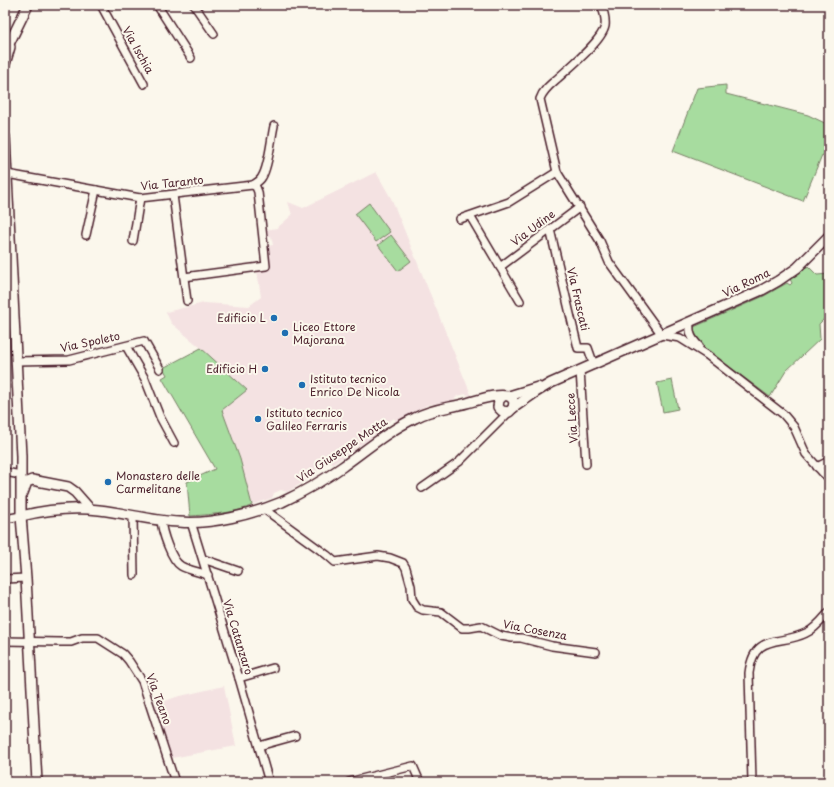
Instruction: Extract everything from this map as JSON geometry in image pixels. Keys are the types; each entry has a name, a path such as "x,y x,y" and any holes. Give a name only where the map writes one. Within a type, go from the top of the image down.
{"main road":[{"path":"5,52 28,5"},
{"path":"5,64 11,42"},
{"path":"5,137 21,456 21,516 26,578 37,782"},
{"name":"Via Roma","path":"662,335 762,290 783,278 797,268 829,236"},
{"path":"464,404 494,403 506,412 551,383 662,335"},
{"path":"464,404 488,398 506,396 551,383"},
{"path":"499,408 499,400 506,396"},
{"path":"506,396 513,399 514,405 512,409"},
{"name":"Via Giuseppe Motta","path":"21,516 68,508 90,509 161,520 191,522 223,519 264,509 299,494 321,481 389,433 415,418 427,412 464,404"},
{"path":"21,456 25,476 32,480 68,487 75,492 90,509"},
{"path":"21,488 27,482 32,480"},
{"path":"68,487 75,496 74,502 68,508"},
{"path":"21,488 28,506 38,512"}],"street":[{"name":"Via Ischia","path":"101,5 144,84"},
{"path":"157,5 191,58"},
{"path":"194,5 214,34"},
{"path":"601,5 605,19 603,32 592,46 549,86 540,99 557,172 600,241 609,262 662,335 680,338 707,355 788,419 798,432 806,454 829,478"},
{"path":"184,277 266,266 258,192 256,187 253,185 262,177 274,126"},
{"path":"460,219 509,202 557,172"},
{"name":"Via Taranto","path":"7,174 140,198 253,185"},
{"path":"86,235 96,190"},
{"path":"173,194 187,301"},
{"path":"133,241 140,198"},
{"name":"Via Udine","path":"500,267 580,207"},
{"path":"470,216 520,301"},
{"name":"Via Frascati","path":"550,229 578,348 588,348 594,365"},
{"path":"680,338 682,326 689,330 693,340 707,355"},
{"name":"Via Spoleto","path":"16,362 68,360 144,341 160,369"},
{"path":"126,346 145,379 160,417 174,443"},
{"name":"Via Lecce","path":"580,370 586,464"},
{"path":"492,430 499,416 499,408"},
{"path":"422,488 459,462 512,409"},
{"path":"817,466 829,461"},
{"path":"5,472 21,488"},
{"name":"Via Cosenza","path":"264,509 328,555 335,562 378,556 390,558 403,563 411,586 412,599 417,606 423,610 440,612 462,628 481,626 501,636 521,638 552,646 596,652"},
{"path":"5,519 21,516"},
{"path":"133,516 134,575"},
{"path":"161,520 162,532 174,560 182,566 208,575"},
{"name":"Via Catanzaro","path":"191,522 240,678 269,782"},
{"path":"203,559 238,571"},
{"path":"5,579 26,578"},
{"path":"752,782 750,661 759,648 765,644 806,633 813,629 829,612"},
{"name":"Via Teano","path":"5,641 71,642 82,638 98,638 123,654 130,661 142,681 175,782"},
{"path":"240,678 273,668"},
{"path":"260,746 295,736"},
{"path":"349,782 376,779 413,766 420,782"}],"shaded area":[{"path":"376,172 392,200 472,397 466,394 457,396 453,401 427,405 396,422 394,418 377,431 378,433 333,464 328,462 318,468 317,474 287,492 281,490 274,493 272,498 252,505 240,459 222,410 247,390 171,323 166,312 204,303 249,306 261,297 257,270 269,270 266,246 273,245 271,236 265,237 265,230 277,228 292,215 288,202 303,208"},
{"path":"224,686 236,746 172,758 155,705 176,697"}],"green space":[{"path":"726,85 726,94 808,115 829,125 829,158 822,155 803,201 673,151 697,88"},
{"path":"369,203 390,232 376,242 355,214"},
{"path":"391,235 411,261 398,271 378,245"},
{"path":"808,266 817,275 829,274 829,314 819,324 820,339 786,371 770,397 698,343 694,336 693,330 694,327 764,296 787,283 790,285 792,283 790,279"},
{"path":"201,348 247,390 222,410 240,459 252,505 247,508 231,512 190,516 187,482 215,469 162,378 167,375 163,368"},
{"path":"672,380 678,409 663,412 657,383"}],"place":[{"name":"Edificio L","path":"274,318"},
{"name":"Liceo Ettore Majorana","path":"285,333"},
{"name":"Edificio H","path":"265,369"},
{"name":"Istituto tecnico Enrico De Nicola","path":"302,385"},
{"name":"Istituto tecnico Galileo Ferraris","path":"258,419"},
{"name":"Monastero delle Carmelitane","path":"108,482"}]}
